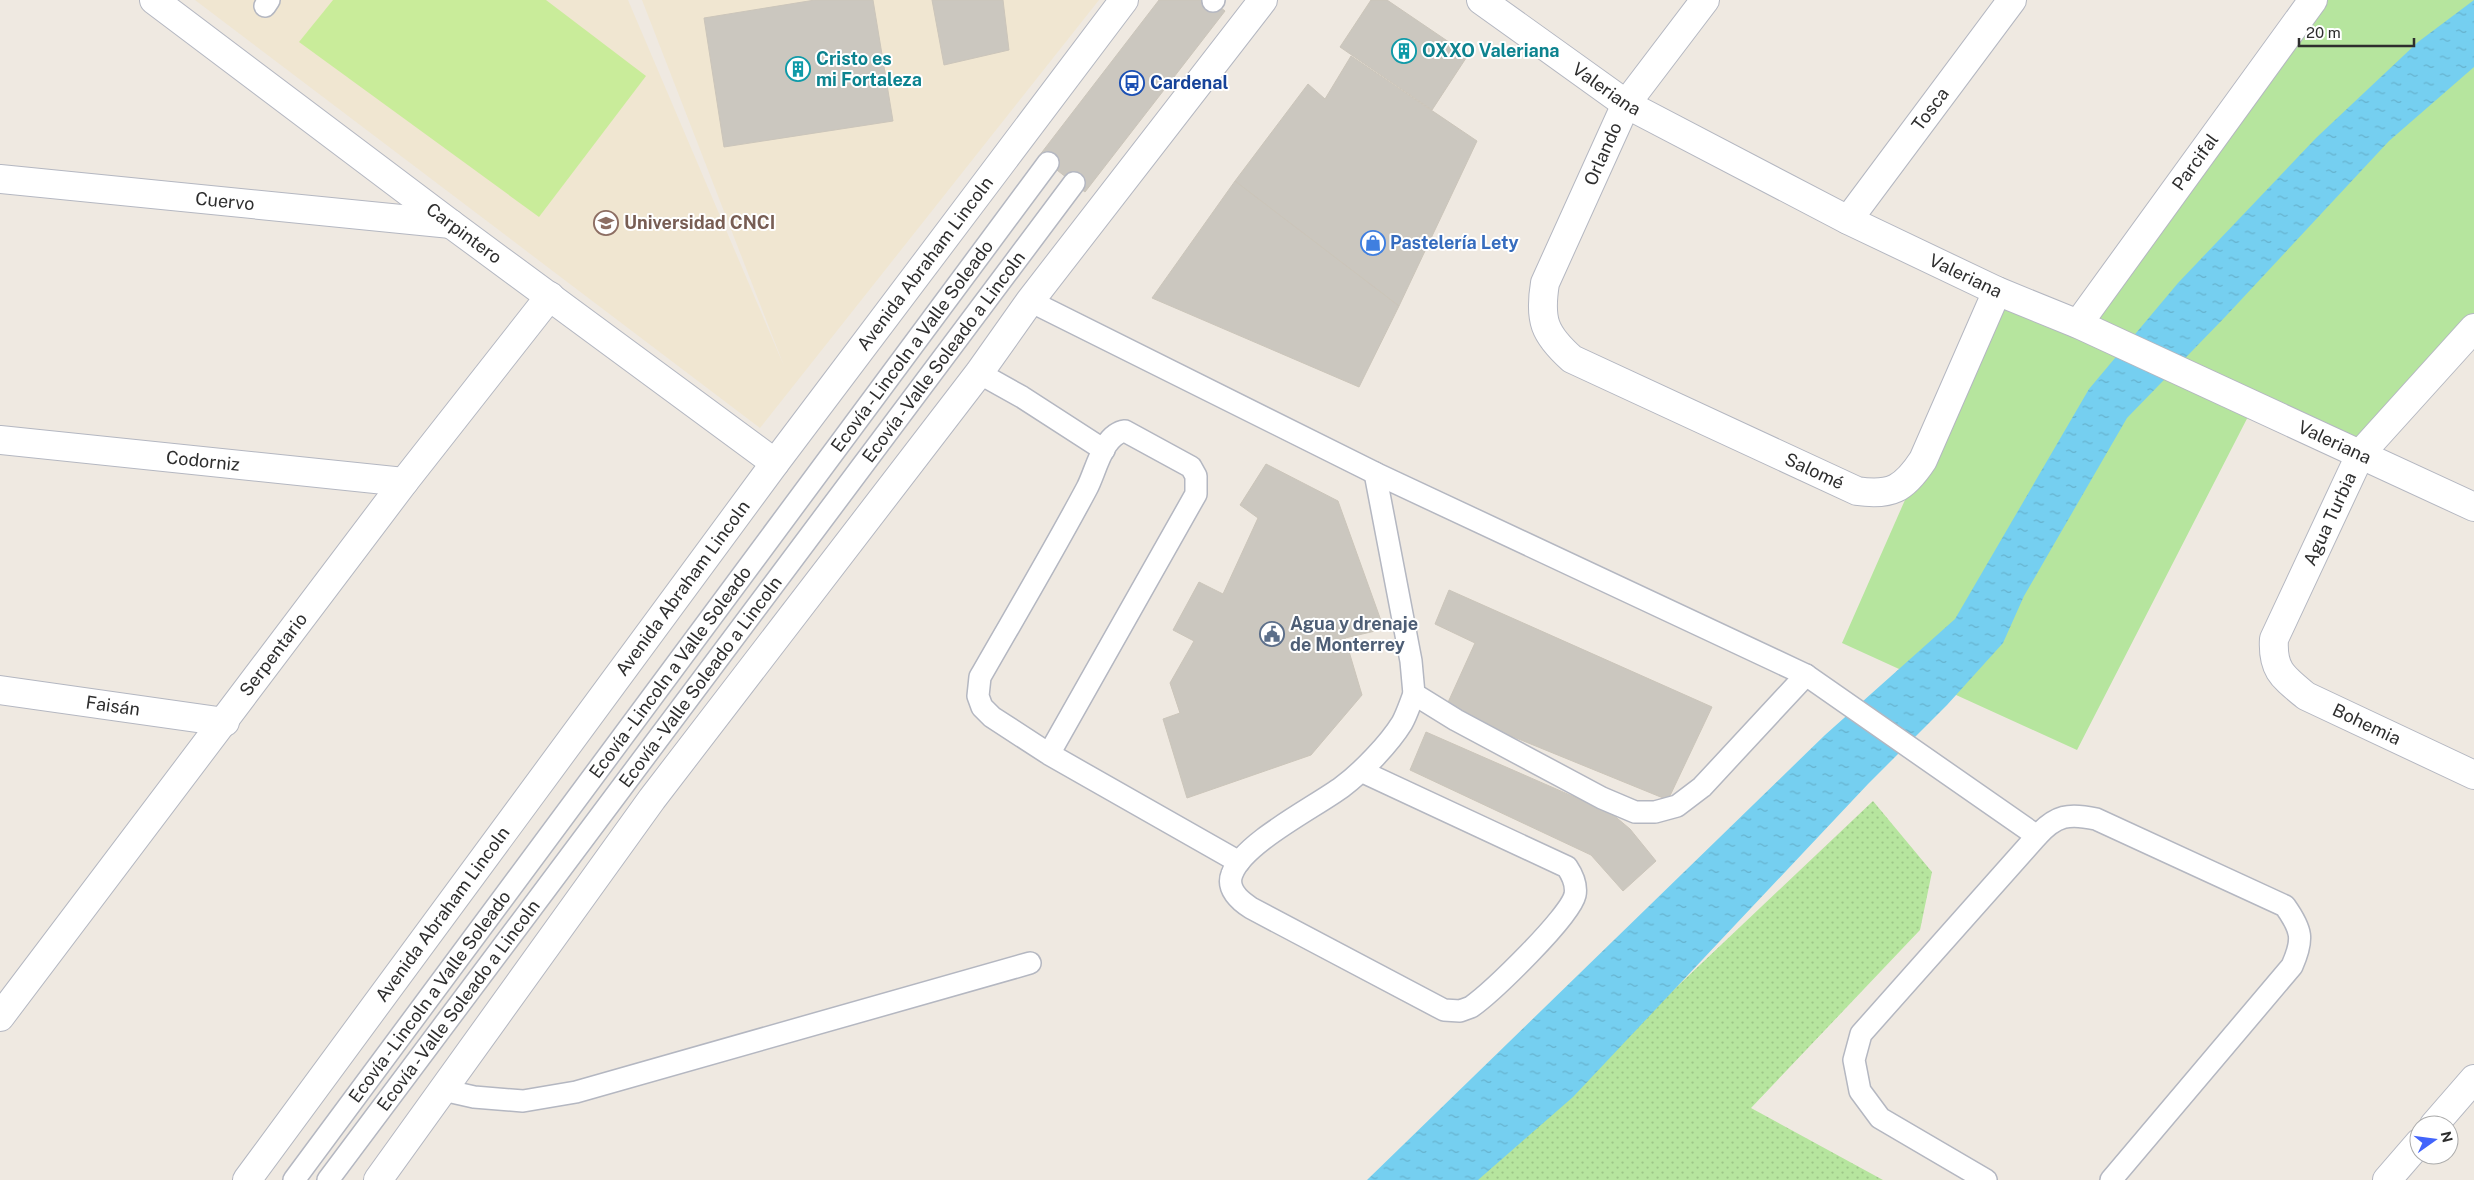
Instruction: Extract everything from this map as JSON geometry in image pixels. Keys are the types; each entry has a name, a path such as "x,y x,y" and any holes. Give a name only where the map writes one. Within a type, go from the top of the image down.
{"street":[{"name":"Carpintero","path":"154,0 451,224 775,464"},
{"name":"Avenida Abraham Lincoln","path":"247,1180 775,464 1124,0"},
{"path":"378,1180 652,799 979,373 1030,301 1263,0"},
{"name":"Valeriana","path":"1481,0 1626,104 1848,220 1997,291 2078,324 2361,452 2474,506"},
{"name":"Orlando","path":"1544,326 1541,305 1545,283 1626,104 1705,0"},
{"name":"Tosca","path":"1848,220 2012,0"},
{"name":"Parcifal","path":"2078,324 2313,0"},
{"name":"Cuervo","path":"0,179 451,224"},
{"name":"Salomé","path":"1544,326 1555,344 1572,359 1857,491 1877,494 1897,488 1912,477 1923,460 1997,291"},
{"name":"Serpentario","path":"0,1017 225,722 404,482 550,296"},
{"name":"Agua Turbia","path":"2273,658 2274,639 2361,452 2474,328"},
{"name":"Codorniz","path":"0,440 404,482"},
{"name":"Bohemia","path":"2273,658 2282,677 2306,696 2474,775"},
{"name":"Faisán","path":"0,690 225,722"},
{"path":"2443,1115 2474,1079"},
{"path":"2386,1180 2409,1154"}],"lane":[{"name":"Ecovía - Lincoln a Valle Soleado","path":"294,1180 1048,163"},
{"name":"Ecovía - Valle Soleado a Lincoln","path":"328,1180 1074,183"},
{"path":"1030,301 1375,473 1806,675 2036,836"},
{"path":"979,373 1022,397 1104,450"},
{"path":"1049,754 1196,494 1198,485 1191,466 1125,431 1115,434 1104,450 1087,487 980,678 978,696 982,707 992,717 1049,754 1239,862"},
{"path":"1361,771 1567,867 1572,874 1575,883 1575,894 1568,910 1533,949 1476,1004 1460,1011 1444,1010 1251,908 1236,896 1232,886 1231,875 1239,862 1279,828 1320,803 1361,771 1402,723 1414,694 1411,661 1375,473"},
{"path":"1414,694 1456,720 1602,798 1635,812 1655,812 1677,806 1702,787 1806,675"},
{"path":"1986,1180 1880,1118 1860,1091 1854,1060 1861,1034 2036,836 2048,824 2063,817 2078,815 2096,819 2285,906 2296,922 2301,945 2292,966 2112,1180"},
{"path":"443,1090 474,1097 523,1101 576,1092 1030,963"}],"shaded area":[{"path":"195,0 628,0 784,366 642,0 1099,0 760,428"}],"green space":[{"path":"333,0 546,0 646,76 539,217 299,42"},
{"path":"2313,0 2474,0 2474,328 2361,453 2078,324"},
{"path":"1997,291 2254,405 2077,750 1842,643"},
{"path":"1873,801 1932,872 1920,930 1751,1108 1883,1180 1473,1180"}],"water":[{"path":"2474,0 2474,67 2389,141 2226,316 2127,418 2024,596 2003,643 1947,705 1868,784 1573,1097 1478,1180 1367,1180 1825,735 1955,619 2089,389 2178,283 2316,138 2418,42"}],"building":[{"name":"Cristo es mi Fortaleza","path":"815,0 873,0 893,121 724,147 704,18"},
{"path":"932,0 1003,0 1009,50 944,65"},
{"name":"Cardenal","path":"1159,0 1211,0 1225,11 1085,192 1039,156"},
{"name":"OXXO Valeriana","path":"1371,0 1387,0 1468,55 1432,110 1340,47"},
{"name":"Pastelería Lety","path":"1351,56 1477,141 1399,306 1235,181 1308,84 1325,99"},
{"path":"1235,181 1399,306 1359,387 1152,298"},
{"name":"Agua y drenaje de Monterrey","path":"1266,464 1338,501 1384,629 1345,638 1362,695 1311,755 1187,798 1163,719 1180,713 1170,683 1194,641 1173,630 1199,582 1223,594 1258,518 1240,505"},
{"path":"1449,590 1712,707 1668,800 1445,709 1475,643 1435,624"},
{"path":"1426,732 1611,813 1630,829 1656,861 1623,891 1591,855 1410,770"}],"place":[{"name":"OXXO Valeriana","path":"1404,51"},
{"name":"Cristo es mi Fortaleza","path":"798,69"},
{"name":"Cardenal","path":"1132,83"},
{"name":"Universidad CNCI","path":"606,223"},
{"name":"Pastelería Lety","path":"1373,243"},
{"name":"Agua y drenaje de Monterrey","path":"1272,634"}]}
